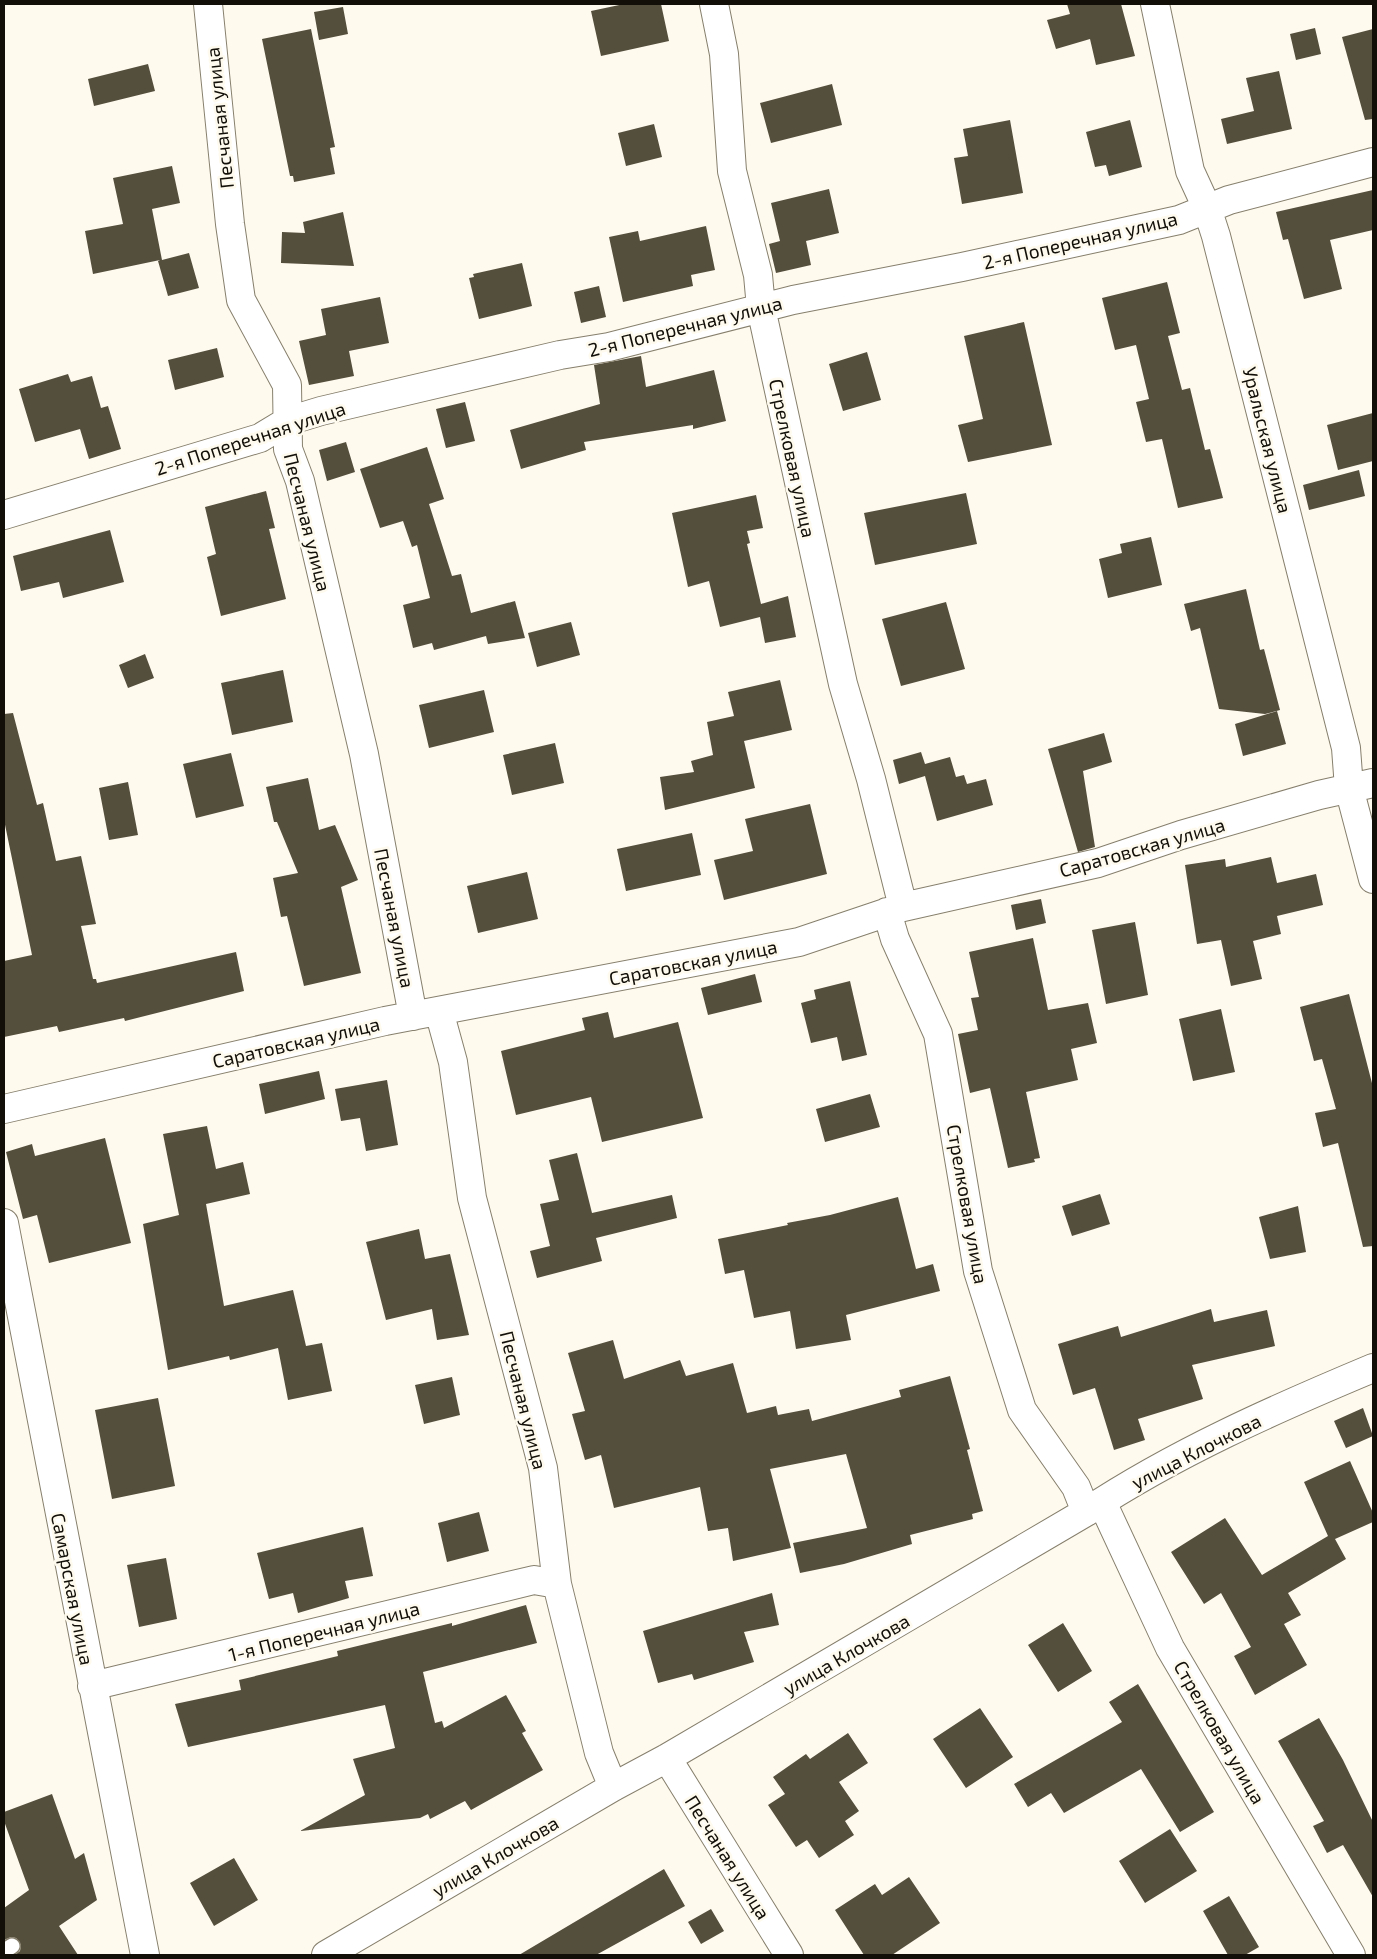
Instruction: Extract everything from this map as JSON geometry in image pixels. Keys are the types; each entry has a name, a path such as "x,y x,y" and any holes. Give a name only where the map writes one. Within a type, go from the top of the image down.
{"street":[{"name":"Песчаная улица","path":"208,4 230,224 242,300 287,385 288,449 300,481 426,1014 453,1062 472,1198 543,1468 557,1584 599,1753 613,1787"},
{"name":"Стрелковая улица","path":"714,4 724,54 732,171 758,275 761,308 842,684 871,779 895,910 895,939 938,1034 978,1272 1022,1410 1076,1487 1094,1507 1170,1648 1351,1955"},
{"name":"Уральская улица","path":"1154,4 1190,171 1207,208 1219,245 1346,748 1361,785 1373,879"},
{"name":"2-я Поперечная улица","path":"4,515 260,438 288,421 321,411 560,355 609,347 761,308 1179,220 1229,200 1373,162"},
{"name":"Саратовская улица","path":"4,1109 426,1014 799,942 895,910 1098,863 1181,835 1361,785"},
{"name":"Самарская улица","path":"4,1223 145,1955"},
{"name":"улица Клочкова","path":"326,1955 613,1787 667,1758 1130,1484 1276,1409 1373,1368"},
{"name":"1-я Поперечная улица","path":"92,1686 534,1580 557,1584"},
{"name":"Песчаная улица","path":"667,1758 789,1955"}],"building":[{"path":"624,4 661,4 669,41 601,56 591,11"},
{"path":"1067,4 1121,4 1135,56 1096,65 1090,39 1056,49 1047,20 1070,14"},
{"path":"343,7 348,34 319,40 314,12"},
{"path":"1315,28 1321,54 1296,60 1290,34"},
{"path":"311,29 335,147 330,148 335,174 294,182 293,176 290,176 262,39"},
{"path":"1373,29 1373,119 1365,120 1342,37"},
{"path":"148,64 155,91 94,106 88,79"},
{"path":"1279,71 1292,129 1227,144 1221,119 1254,111 1246,78"},
{"path":"832,84 842,125 771,143 760,103"},
{"path":"1010,120 1023,193 962,204 954,158 968,156 963,129"},
{"path":"1130,120 1142,167 1109,176 1106,165 1095,167 1086,132"},
{"path":"654,124 662,157 626,166 618,133"},
{"path":"172,166 180,203 152,209 162,260 189,253 199,288 168,296 158,261 160,260 93,274 85,231 123,224 113,178"},
{"path":"829,189 839,233 806,241 811,265 776,273 769,244 780,241 771,203"},
{"path":"1373,190 1373,230 1330,240 1342,289 1304,299 1288,239 1283,240 1276,212"},
{"path":"343,212 354,266 281,263 282,232 305,233 303,222"},
{"path":"706,226 715,270 691,275 693,286 623,302 609,237 638,231 640,241"},
{"path":"522,263 532,306 479,319 469,278 474,277 473,274"},
{"path":"1167,282 1180,333 1168,336 1182,390 1190,388 1205,450 1210,449 1223,498 1178,508 1162,439 1146,442 1136,402 1149,399 1136,345 1115,350 1102,298"},
{"path":"599,286 606,317 581,323 574,292"},
{"path":"380,297 389,343 349,351 354,376 309,385 299,341 326,335 321,309"},
{"path":"1024,322 1052,445 968,462 958,425 983,419 964,336"},
{"path":"217,348 224,377 175,390 168,360"},
{"path":"867,352 881,400 843,411 829,364"},
{"path":"641,356 646,387 714,370 726,421 693,429 693,425 584,442 586,450 521,469 510,430 600,404 594,365"},
{"path":"68,374 71,382 92,376 101,408 108,406 121,449 89,459 80,429 35,442 19,389"},
{"path":"465,402 475,441 446,448 436,409"},
{"path":"1373,413 1373,461 1338,470 1327,425"},
{"path":"346,442 355,472 327,481 319,450"},
{"path":"427,447 444,499 429,504 452,576 461,574 471,613 515,601 525,638 488,644 486,636 434,650 432,643 413,648 403,605 430,598 417,545 412,547 403,521 380,528 360,469"},
{"path":"1359,470 1365,496 1309,510 1303,485"},
{"path":"266,491 275,528 269,529 286,599 221,616 207,557 216,554 205,507"},
{"path":"966,493 977,544 875,565 864,513"},
{"path":"756,495 763,528 747,531 750,543 747,544 761,604 788,596 796,637 765,643 760,617 720,627 709,581 688,587 672,513"},
{"path":"110,530 124,582 63,598 59,582 21,591 13,556"},
{"path":"1151,537 1162,585 1108,598 1099,559 1122,553 1120,544"},
{"path":"1246,589 1260,650 1264,649 1280,710 1265,714 1219,709 1200,628 1191,631 1184,604"},
{"path":"946,602 965,669 901,686 882,619"},
{"path":"571,622 580,655 537,667 528,633"},
{"path":"145,654 154,678 128,688 119,665"},
{"path":"283,670 293,722 232,735 221,683"},
{"path":"780,680 792,730 744,741 755,788 665,810 660,777 694,772 691,761 713,755 707,722 734,716 728,692"},
{"path":"484,690 494,732 429,748 419,705"},
{"path":"1277,711 1286,744 1243,756 1235,724"},
{"path":"13,713 37,805 43,803 56,861 81,856 96,924 81,926 93,979 96,979 97,983 236,952 244,991 125,1021 124,1018 59,1032 57,1026 4,1037 4,961 32,955 4,820 4,714"},
{"path":"1104,733 1112,762 1083,771 1095,847 1078,852 1048,749"},
{"path":"555,743 564,783 512,795 503,755"},
{"path":"921,752 925,764 950,757 956,777 964,775 967,784 986,779 993,805 937,821 925,776 899,784 893,760"},
{"path":"231,753 244,806 196,818 183,764"},
{"path":"308,778 319,830 335,825 358,880 341,887 361,973 304,986 287,916 281,917 273,878 298,873 277,822 274,822 266,787"},
{"path":"128,782 138,835 109,840 99,788"},
{"path":"810,804 827,874 724,900 714,860 753,851 745,819"},
{"path":"692,833 701,875 626,891 617,849"},
{"path":"1271,857 1277,883 1316,874 1323,905 1277,916 1281,934 1253,941 1262,979 1231,986 1221,940 1197,944 1185,865 1225,859 1226,867"},
{"path":"527,872 538,919 478,933 467,886"},
{"path":"1041,899 1046,923 1016,930 1011,905"},
{"path":"1135,922 1148,995 1106,1004 1092,930"},
{"path":"1033,938 1048,1010 1088,1003 1097,1043 1071,1049 1078,1080 1026,1092 1040,1158 1034,1159 1035,1162 1008,1168 990,1088 970,1093 958,1034 978,1030 971,998 979,997 969,952"},
{"path":"755,974 762,1002 708,1015 701,988"},
{"path":"850,981 867,1055 842,1061 837,1037 811,1043 801,1003 816,999 814,990"},
{"path":"1349,994 1373,1087 1373,1246 1363,1247 1338,1143 1323,1147 1315,1113 1336,1109 1322,1059 1314,1061 1300,1007"},
{"path":"1221,1009 1235,1072 1193,1081 1179,1019"},
{"path":"608,1012 614,1038 678,1022 703,1118 602,1142 591,1097 516,1115 501,1051 585,1030 582,1018"},
{"path":"319,1071 325,1099 265,1114 259,1084"},
{"path":"387,1080 398,1145 366,1151 360,1118 341,1121 335,1089"},
{"path":"870,1094 880,1127 825,1142 816,1109"},
{"path":"207,1126 216,1169 243,1162 250,1194 206,1204 224,1306 293,1290 306,1346 322,1343 332,1391 288,1400 278,1348 230,1360 229,1356 168,1370 143,1224 179,1215 163,1134"},
{"path":"105,1138 131,1243 49,1263 37,1215 23,1219 6,1152 32,1144 35,1156"},
{"path":"577,1153 592,1213 672,1195 677,1218 596,1238 602,1261 537,1278 530,1251 550,1246 540,1204 559,1200 549,1160"},
{"path":"1100,1194 1110,1224 1072,1236 1062,1206"},
{"path":"898,1197 916,1269 933,1264 940,1291 846,1315 851,1340 796,1349 790,1311 754,1318 744,1270 725,1274 718,1239 788,1225 787,1223 830,1215"},
{"path":"1298,1206 1306,1252 1270,1259 1259,1217"},
{"path":"419,1229 425,1259 450,1254 469,1335 437,1340 432,1309 386,1320 366,1242"},
{"path":"1211,1309 1214,1322 1267,1310 1275,1346 1192,1365 1203,1399 1138,1419 1145,1440 1114,1450 1095,1388 1073,1395 1058,1344 1118,1326 1121,1337"},
{"path":"613,1340 624,1379 680,1360 686,1376 733,1363 747,1413 776,1406 778,1415 809,1409 812,1421 901,1397 899,1390 950,1376 970,1449 967,1450 983,1511 972,1514 973,1519 910,1535 912,1544 844,1564 800,1573 793,1543 867,1528 846,1454 770,1469 791,1548 733,1561 728,1528 708,1531 700,1487 614,1508 601,1455 585,1460 572,1414 585,1411 568,1353"},
{"path":"452,1377 460,1415 424,1424 415,1385"},
{"path":"158,1398 175,1486 112,1499 95,1410"},
{"path":"1363,1408 1373,1436 1346,1448 1334,1421"},
{"path":"1350,1461 1373,1513 1373,1522 1335,1539 1346,1559 1288,1593 1301,1615 1284,1624 1307,1665 1255,1695 1234,1656 1251,1647 1221,1593 1204,1604 1171,1552 1225,1518 1262,1575 1328,1536 1304,1482"},
{"path":"479,1512 489,1551 447,1562 438,1523"},
{"path":"363,1527 373,1576 345,1581 349,1598 298,1613 293,1593 269,1599 257,1553"},
{"path":"166,1558 177,1619 139,1627 127,1565"},
{"path":"772,1593 779,1625 744,1632 754,1662 694,1680 692,1674 658,1683 643,1631"},
{"path":"526,1605 537,1643 423,1672 435,1723 442,1721 444,1728 506,1695 526,1731 522,1733 543,1770 471,1810 465,1801 430,1819 428,1814 420,1818 300,1831 365,1795 353,1759 395,1748 385,1705 188,1747 175,1704 241,1690 239,1680 338,1656 337,1651 452,1623 452,1626"},
{"path":"1063,1623 1092,1671 1058,1692 1028,1645"},
{"path":"1138,1684 1214,1812 1180,1832 1141,1769 1064,1813 1051,1793 1028,1807 1014,1784 1122,1722 1109,1702"},
{"path":"980,1708 1013,1757 966,1788 933,1739"},
{"path":"1319,1718 1343,1760 1373,1822 1373,1897 1343,1845 1327,1853 1313,1826 1324,1821 1278,1741"},
{"path":"848,1733 868,1763 839,1782 859,1811 845,1821 854,1835 819,1858 807,1840 796,1847 768,1805 785,1794 773,1777 806,1754 810,1759"},
{"path":"52,1794 75,1859 84,1853 97,1900 59,1926 78,1955 15,1955 20,1951 21,1945 16,1938 11,1937 4,1940 4,1908 29,1890 4,1821 4,1812"},
{"path":"1170,1829 1197,1871 1145,1903 1119,1861"},
{"path":"234,1858 258,1900 214,1926 190,1883"},
{"path":"664,1869 685,1906 596,1955 519,1955"},
{"path":"909,1877 940,1923 892,1955 864,1955 835,1910 875,1884 882,1895"},
{"path":"1229,1896 1259,1947 1245,1955 1228,1955 1203,1911"},
{"path":"711,1909 724,1931 701,1944 688,1922"}]}
